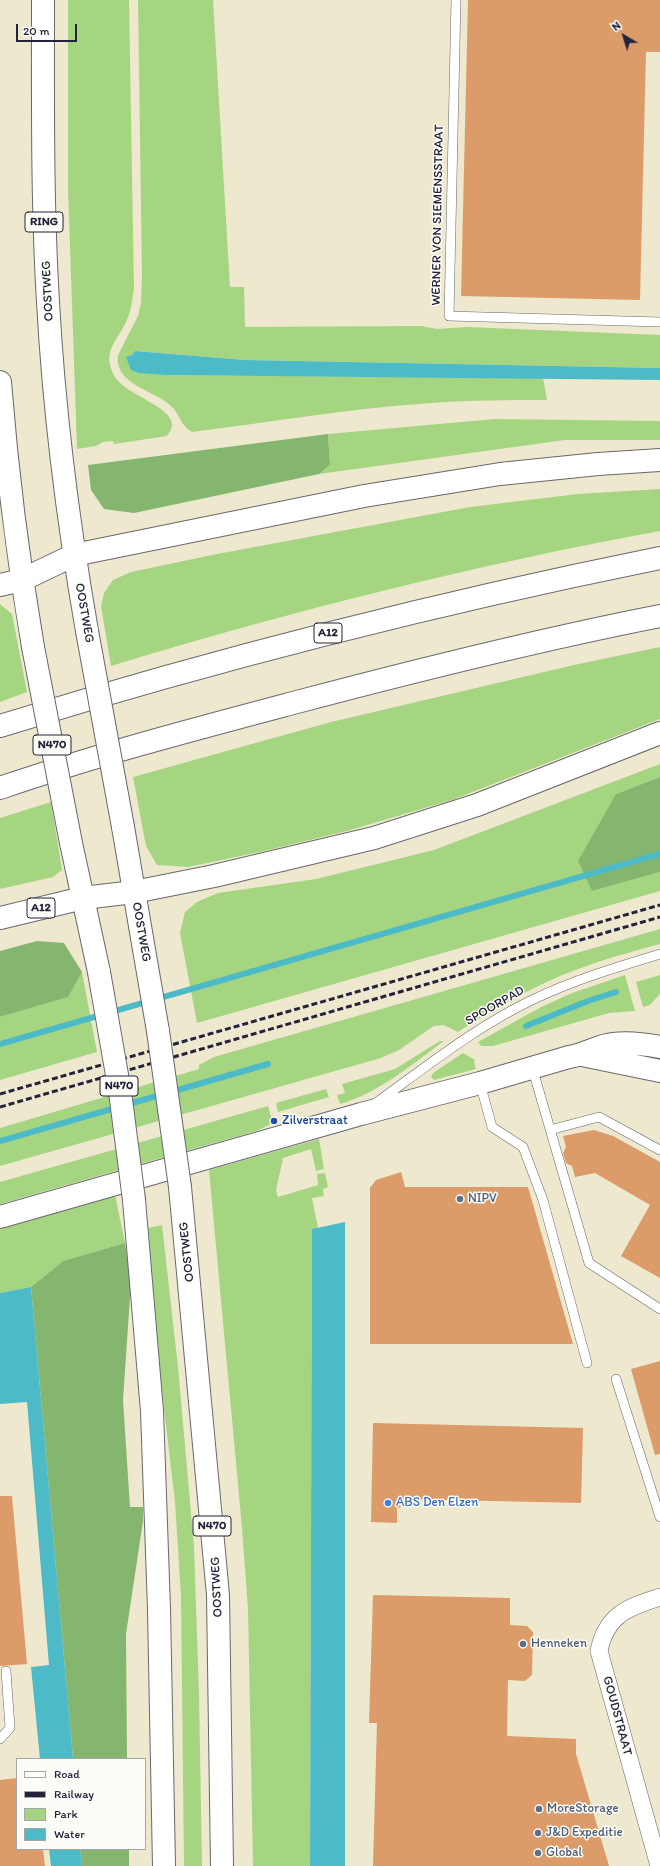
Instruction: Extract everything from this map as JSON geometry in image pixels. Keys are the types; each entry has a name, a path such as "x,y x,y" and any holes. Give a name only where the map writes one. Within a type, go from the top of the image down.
{"main road":[{"name":"OOSTWEG","path":"43,0 43,169 48,303 58,418 74,555 86,631 124,827 165,1072 180,1187 218,1595 222,1866"},
{"path":"0,382 9,490 22,580"},
{"path":"0,585 22,580 74,555 356,497 456,480 556,468 660,460"},
{"name":"A12","path":"0,726 127,687 366,623 492,593 660,558"},
{"name":"N470","path":"22,580 33,647 71,843 99,972 119,1086 134,1200 152,1411 159,1609 164,1866"},
{"path":"0,788 157,740 360,685 558,638 660,616"},
{"name":"A12","path":"0,918 83,898 134,892 296,858 404,830 484,802 660,733"},
{"path":"0,1217 360,1114 581,1055 612,1044 645,1044 660,1047"},
{"path":"581,1055 660,1071"}],"street":[{"name":"GOUDSTRAAT","path":"659,1866 599,1651 602,1637 609,1624 620,1613 637,1604 660,1597"}],"lane":[{"name":"WERNER VON SIEMENSSTRAAT","path":"456,0 449,316 660,322"},
{"name":"SPOORPAD","path":"360,1114 462,1041 533,999 577,980 660,954"},
{"path":"532,1067 589,1262 660,1309"},
{"path":"480,1083 492,1127 523,1147 543,1200 588,1363"},
{"path":"550,1130 599,1117 660,1150"},
{"path":"616,1379 660,1517"},
{"path":"0,1739 10,1728 6,1671"}],"green space":[{"path":"68,0 129,0 134,289 129,316 111,349 110,362 111,369 115,377 129,389 165,412 170,418 172,425 167,436 114,444 113,441 103,442 96,446 77,449 68,188"},
{"path":"138,0 213,0 230,287 244,287 245,327 421,326 437,329 467,327 660,335 660,368 245,360 135,351 132,355 127,357 129,363 166,375 543,378 547,400 447,402 402,405 192,432 183,424 173,408 166,402 129,381 123,374 119,365 118,355 138,316 141,303 142,277"},
{"path":"495,419 660,421 660,440 565,440 319,474 330,465 328,434"},
{"path":"328,434 330,465 319,474 134,513 104,509 91,490 88,465"},
{"path":"660,489 660,531 591,544 452,574 247,626 111,666 101,606 104,593 113,580 131,572 217,554 470,507 578,494"},
{"path":"0,604 12,614 27,692 0,702"},
{"path":"660,647 660,719 452,800 347,831 260,852 188,867 157,865 146,846 133,777 331,722 574,665"},
{"path":"660,764 660,777 616,794 592,891 660,872 660,891 197,1023 180,933 185,912 197,902 218,893 316,879 434,850"},
{"path":"660,777 660,872 592,891 578,861 616,794"},
{"path":"51,802 62,870 53,877 0,889 0,818"},
{"path":"660,929 660,944 579,968 508,1001 458,1032 444,1025 434,1026 399,1050 381,1058 0,1166 0,1128 199,1069 199,1065 214,1057"},
{"path":"37,941 64,943 82,972 68,997 0,1017 0,951"},
{"path":"82,972 97,1052 0,1080 0,1017 67,997"},
{"path":"625,975 635,1011 609,1013 493,1046 481,1046 478,1042 541,1007 572,993"},
{"path":"660,975 660,994 650,1005 643,1007 636,982"},
{"path":"440,1041 444,1041 407,1069 381,1086 340,1104 337,1095 345,1093 342,1084 395,1069"},
{"path":"463,1053 475,1060 474,1063 476,1069 434,1080 431,1077 433,1073"},
{"path":"326,1089 329,1097 278,1112 276,1103"},
{"path":"268,1106 273,1123 256,1131 0,1204 0,1182"},
{"path":"319,1139 324,1169 316,1171 311,1149 283,1158 276,1190 278,1197 318,1185 317,1174 325,1173 328,1187 323,1189 324,1196 312,1198 318,1228 312,1230 310,1866 253,1866 248,1609 209,1170"},
{"path":"115,1195 125,1243 63,1261 31,1287 0,1293 0,1229"},
{"path":"162,1225 178,1367 194,1547 199,1694 202,1866 184,1866 181,1596 175,1502 160,1374 148,1228"},
{"path":"125,1243 131,1282 123,1400 130,1507 143,1507 143,1521 126,1634 127,1758 73,1758 31,1287 63,1261"},
{"path":"80,1850 129,1850 129,1866 82,1866"}],"water":[{"path":"135,351 245,360 660,368 660,380 166,375 139,373 131,370 126,357 132,355"},
{"path":"345,1222 345,1866 310,1866 312,1229"},
{"path":"31,1287 73,1758 40,1758 31,1667 49,1665 27,1402 0,1404 0,1293"},
{"path":"49,1850 80,1850 82,1866 51,1866"}],"building":[{"path":"468,0 660,0 660,52 646,52 640,300 461,296"},
{"path":"594,1130 613,1136 660,1162 660,1278 621,1256 650,1205 595,1173 575,1177 572,1166 566,1163 563,1153 566,1147 563,1136"},
{"path":"401,1172 405,1187 528,1187 573,1344 370,1344 370,1188 376,1180"},
{"path":"660,1361 660,1454 655,1455 631,1369"},
{"path":"373,1423 583,1428 581,1503 401,1499 400,1508 397,1508 397,1523 371,1522"},
{"path":"0,1496 12,1496 27,1664 0,1666"},
{"path":"373,1595 510,1598 510,1625 527,1626 533,1632 532,1675 525,1681 508,1680 507,1736 576,1739 576,1754 609,1866 373,1866 377,1723 369,1723"},
{"path":"16,1778 16,1850 43,1850 45,1866 0,1866 0,1780"}],"waterway":[{"path":"0,1044 660,854"},
{"path":"526,1026 588,1001 616,992"},
{"path":"0,1141 268,1064"}],"railway":[{"path":"0,1094 660,905"},
{"path":"0,1107 660,917"}],"place":[{"name":"Zilverstraat","path":"274,1121"},
{"name":"NIPV","path":"460,1199"},
{"name":"ABS Den Elzen","path":"388,1503"},
{"name":"Henneken","path":"523,1644"},
{"name":"MoreStorage","path":"539,1809"},
{"name":"J&D Expeditie","path":"538,1833"},
{"name":"Global","path":"538,1853"}]}
